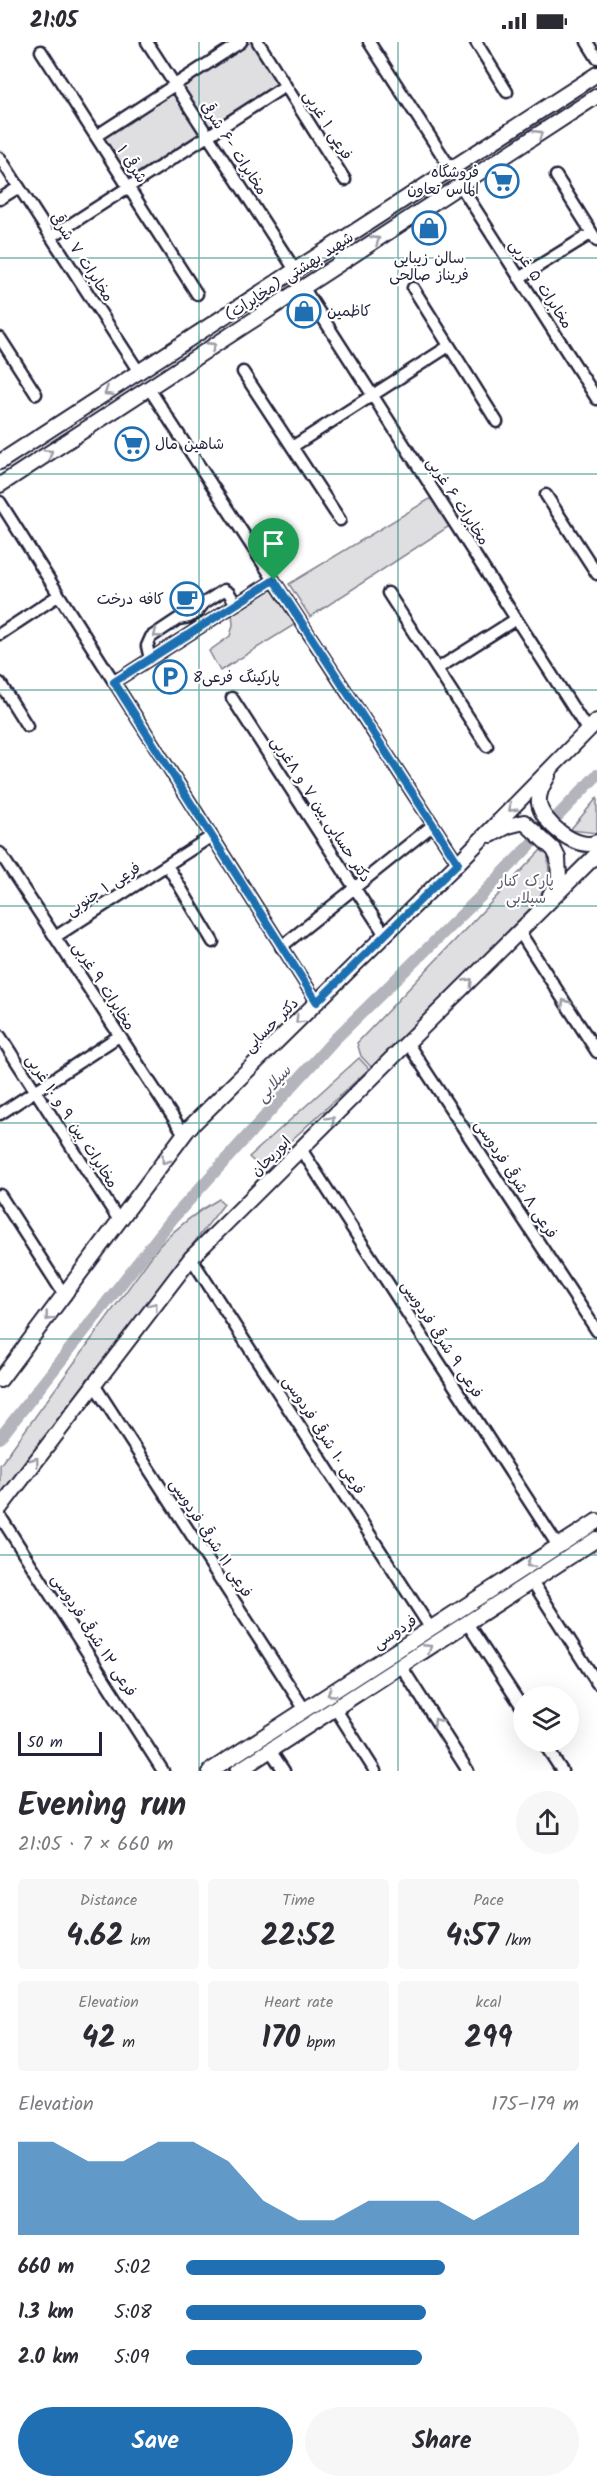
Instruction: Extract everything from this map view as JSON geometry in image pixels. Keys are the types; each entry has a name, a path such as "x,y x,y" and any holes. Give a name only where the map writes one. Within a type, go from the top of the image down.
{"main road":[{"name":"شهید بهشتی (مخابرات)","path":"0,462 597,74"},
{"name":"شهید بهشتی (مخابرات)","path":"0,485 597,96"},
{"path":"390,209 399,224"},
{"name":"دکتر حسابی","path":"0,1380 184,1134 458,863 592,726"},
{"path":"554,764 542,788 539,805 543,814 570,840 582,844 597,842"},
{"path":"478,842 507,826 524,822 556,854 559,863 559,878 545,904"},
{"name":"ابوریحان","path":"0,1508 93,1383 191,1258 597,854"},
{"name":"فردوسی","path":"210,1771 597,1521"},
{"name":"فردوسی","path":"238,1771 596,1540"},
{"path":"353,1679 360,1692"}],"street":[{"name":"مخابرات -۶ شرقی","path":"147,42 296,270"},
{"path":"96,136 241,42"},
{"name":"فرعی ۱ غربی","path":"258,42 345,180"},
{"path":"369,42 451,169"},
{"path":"476,42 507,92"},
{"path":"587,42 597,58"},
{"name":"شرقی ۱","path":"41,51 197,294"},
{"path":"51,237 285,86"},
{"name":"مخابرات ۷ شرقی","path":"0,158 139,372"},
{"path":"519,278 594,237 556,176"},
{"name":"مخابرات ۵ غربی","path":"460,185 597,399"},
{"path":"0,200 19,187"},
{"name":"مخابرات ۶ غربی","path":"303,286 516,619 592,726"},
{"path":"413,288 497,422"},
{"path":"0,338 36,394"},
{"path":"292,447 450,346"},
{"path":"243,372 340,520"},
{"path":"148,387 458,863"},
{"path":"546,495 597,574"},
{"path":"0,502 317,1002"},
{"path":"114,682 274,580"},
{"path":"150,659 147,646 151,637 178,619 189,617 197,612 204,603 224,590 229,592 236,604"},
{"path":"388,593 487,746"},
{"path":"0,634 59,595"},
{"path":"437,669 516,619"},
{"path":"0,683 27,726"},
{"name":"دکتر حسابی بین ۷ و ۸غربی","path":"232,698 385,935"},
{"path":"281,946 433,825"},
{"name":"فرعی ۱ جنوبی","path":"55,938 212,836"},
{"name":"مخابرات ۹ غربی","path":"0,853 184,1134"},
{"path":"167,865 213,942"},
{"path":"519,932 597,1052"},
{"name":"مخابرات بین ۹ و ۱۰ غربی","path":"0,1036 120,1222"},
{"path":"0,1114 119,1036"},
{"name":"فرعی ۸ شرقی فردوسی","path":"408,1044 597,1331"},
{"name":"فرعی ۹ شرقی فردوسی","path":"301,1149 558,1546"},
{"path":"0,1195 65,1296"},
{"name":"فرعی ۱۰ شرقی فردوسی","path":"191,1258 431,1629"},
{"name":"فرعی ۱۱ شرقی فردوسی","path":"93,1383 304,1710"},
{"name":"فرعی ۱۲ شرقی فردوسی","path":"0,1516 163,1771"},
{"path":"532,1581 597,1683"},
{"path":"467,1623 513,1693"},
{"path":"401,1665 468,1771"},
{"path":"335,1708 375,1771"},
{"path":"270,1750 284,1771"},
{"path":"550,1752 562,1771"}],"green space":[{"path":"251,42 279,83 206,129 179,87"},
{"path":"175,91 201,133 128,179 102,137"},
{"path":"433,497 451,525 310,617 289,584"},
{"path":"272,587 297,623 220,671 209,651 230,636 233,625 232,612"},
{"name":"پارک کنار سیلابی","path":"597,798 597,833 570,830"},
{"name":"پارک کنار سیلابی","path":"541,850 548,855 549,875 538,901 372,1068 361,1056 357,1043"},
{"path":"359,1058 369,1069 261,1168 249,1157"},
{"path":"219,1199 224,1204 82,1387 0,1498 0,1465 159,1246 187,1220"}],"waterway":[{"name":"سیلابی","path":"0,1438 173,1218 334,1040 481,896 597,775"}],"place":[{"name":"فروشگاه الماس تعاون","path":"502,181"},
{"name":"سالن زیبایی فریناز صالحی","path":"429,228"},
{"name":"کاظمین","path":"304,311"},
{"name":"شاهین مال","path":"132,444"},
{"name":"کافه درخت","path":"187,599"},
{"name":"پارکینگ فرعی8","path":"170,677"}],"route":[{"path":"274,580 458,863 317,1002 114,682 274,580"}]}
